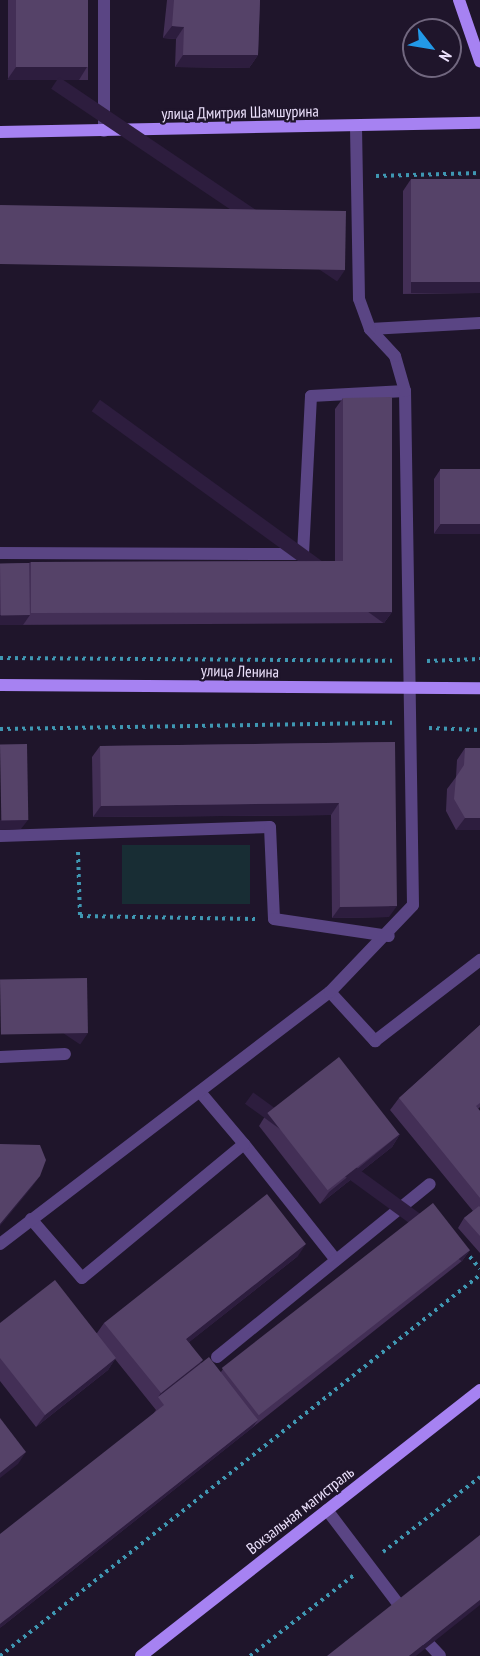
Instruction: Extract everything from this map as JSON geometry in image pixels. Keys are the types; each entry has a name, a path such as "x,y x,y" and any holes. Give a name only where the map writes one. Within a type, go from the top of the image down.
{"street":[{"path":"459,0 480,61"},
{"name":"улица Дмитрия Шамшурина","path":"0,132 356,128 480,123"},
{"name":"улица Ленина","path":"0,685 480,688"},
{"name":"Вокзальная магистраль","path":"141,1656 480,1390"}],"lane":[{"path":"104,0 104,130"},
{"path":"0,1244 330,992 389,936 413,905 406,689 405,391 395,356 370,329 358,299 356,128"},
{"path":"370,329 480,323"},
{"path":"0,553 303,554 311,396 405,391"},
{"path":"0,836 270,827 274,919 389,936"},
{"path":"330,992 375,1041 480,960"},
{"path":"0,1057 65,1054"},
{"path":"200,1092 336,1260"},
{"path":"31,1219 82,1278 244,1144"},
{"path":"218,1357 430,1184"},
{"path":"327,1510 399,1605"},
{"path":"429,1644 440,1656"}],"path":[{"path":"357,177 480,173"},
{"path":"0,658 406,661 480,659"},
{"path":"0,729 407,723 480,730"},
{"path":"77,834 80,916 274,919"},
{"path":"459,1244 480,1269"},
{"path":"0,1656 480,1275"}],"shaded area":[{"path":"122,845 250,845 250,904 122,904"}],"building":[{"path":"16,0 88,0 88,67 16,67"},
{"path":"174,0 260,0 258,55 183,55 184,27 172,26"},
{"path":"411,179 480,179 480,282 411,282"},
{"path":"0,205 346,211 345,270 0,264"},
{"path":"392,397 392,612 31,613 31,562 343,561 343,398"},
{"path":"440,469 480,469 480,524 440,524"},
{"path":"29,563 30,615 1,615 0,564"},
{"path":"395,742 397,906 340,907 339,803 101,806 100,746"},
{"path":"0,744 27,744 28,820 1,820"},
{"path":"465,748 480,748 480,818 465,818 454,799 456,777 464,765"},
{"path":"87,978 88,1033 1,1035 0,980"},
{"path":"480,1025 480,1103 476,1106 480,1111 480,1198 399,1098"},
{"path":"339,1057 399,1134 328,1190 267,1113"},
{"path":"0,1144 40,1145 46,1160 40,1176 0,1224"},
{"path":"267,1194 306,1244 186,1339 203,1360 161,1393 104,1323"},
{"path":"433,1203 470,1250 259,1415 222,1368"},
{"path":"480,1207 480,1236 464,1218"},
{"path":"55,1280 116,1358 45,1415 0,1358 0,1323"},
{"path":"209,1357 258,1420 0,1624 0,1534 164,1405 158,1397"},
{"path":"0,1418 26,1452 0,1473"},
{"path":"480,1535 480,1600 409,1656 327,1656"}]}
